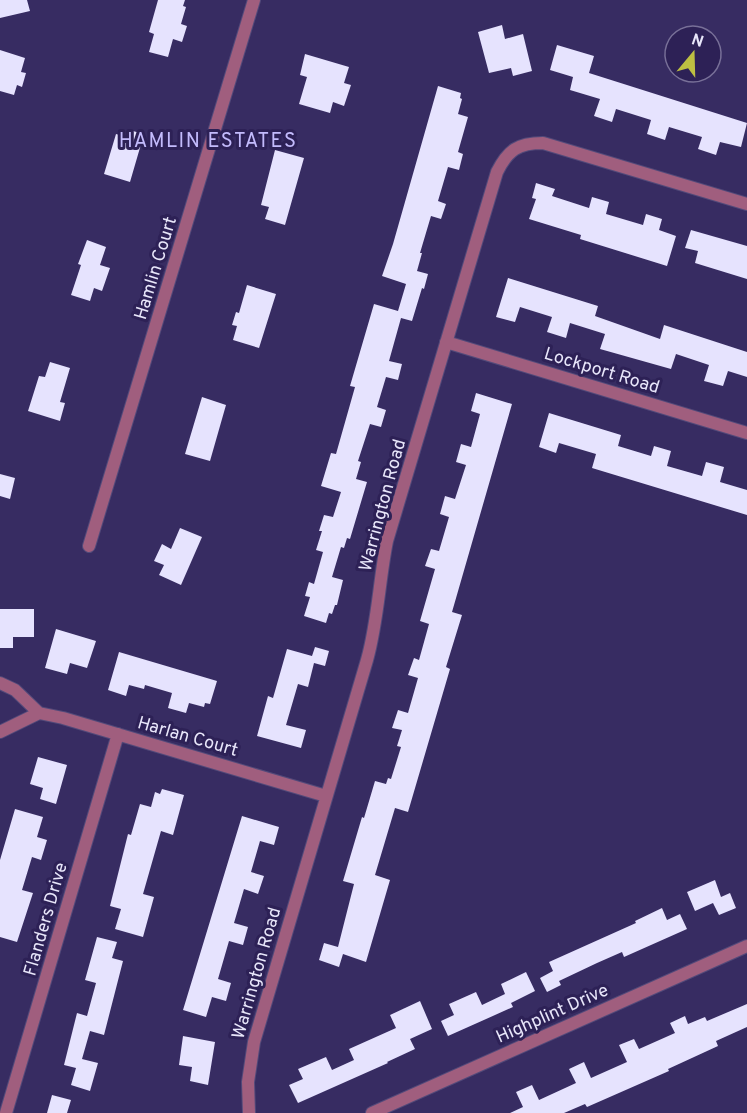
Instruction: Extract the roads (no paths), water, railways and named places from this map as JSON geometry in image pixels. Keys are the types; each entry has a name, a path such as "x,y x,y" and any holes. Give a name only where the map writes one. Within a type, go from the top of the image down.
{"street":[{"name":"Hamlin Court","path":"89,546 254,0"},
{"name":"Warrington Road","path":"249,1113 248,1082 254,1042 373,639 387,541 497,172 504,159 515,148 528,142 543,142 747,204"},
{"name":"Lockport Road","path":"447,342 747,433"},
{"path":"0,683 15,690 39,713 0,732"},
{"name":"Harlan Court","path":"39,713 63,718 326,796"},
{"name":"Flanders Drive","path":"6,1113 118,734"},
{"name":"Highplint Drive","path":"372,1113 747,946"}],"district":[{"name":"HAMLIN ESTATES","path":"208,140"}]}
